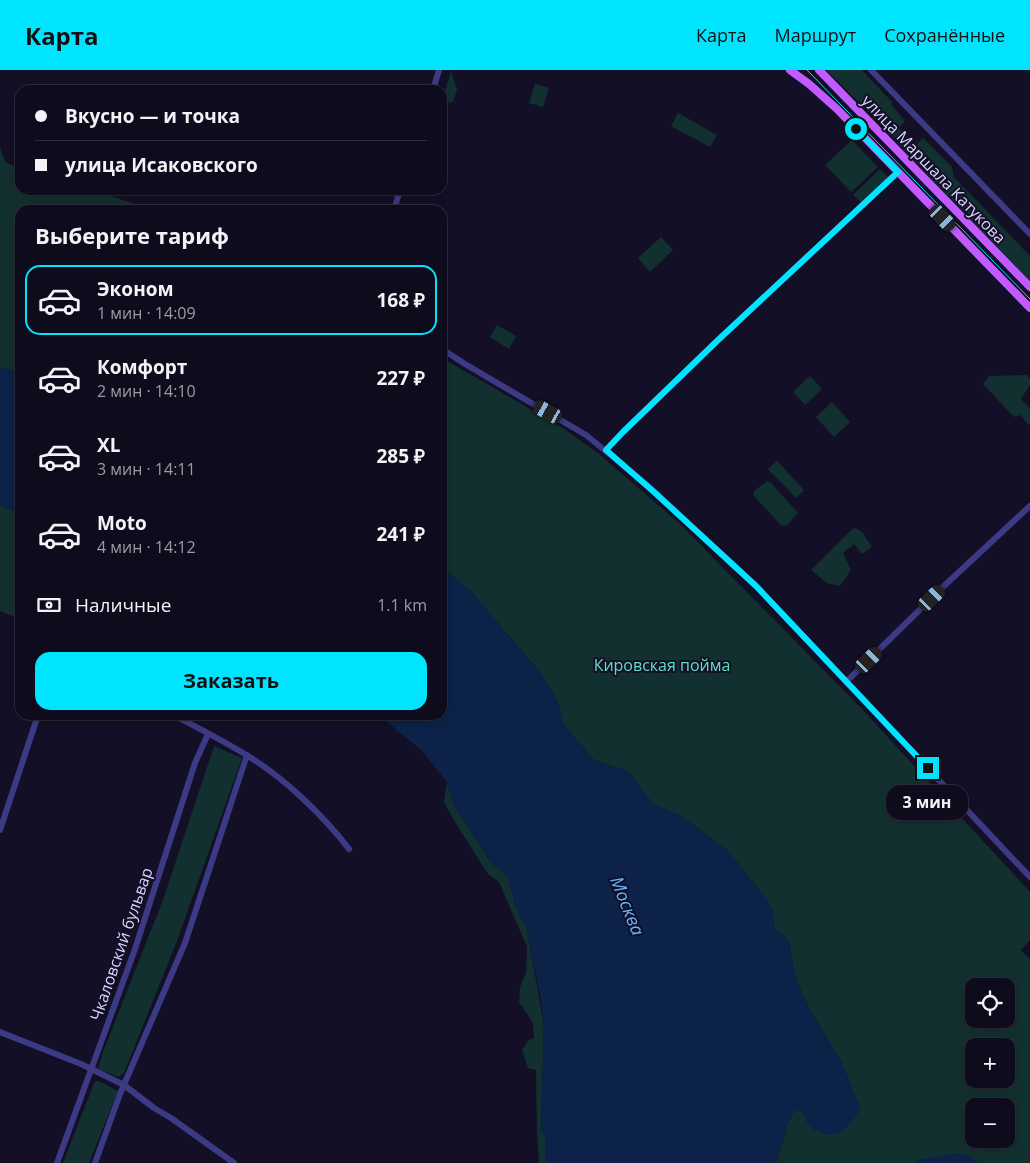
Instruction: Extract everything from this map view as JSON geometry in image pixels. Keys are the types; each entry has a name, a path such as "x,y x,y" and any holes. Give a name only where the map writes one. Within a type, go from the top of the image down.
{"main road":[{"name":"улица Маршала Катукова","path":"790,70 826,100 1030,308"},
{"name":"улица Маршала Катукова","path":"819,70 1030,287"}],"street":[{"path":"434,85 439,70"},
{"path":"871,70 1030,234"},
{"path":"606,450 717,341 898,172"},
{"path":"447,352 580,431 606,450 654,492 756,586 1030,877"},
{"path":"846,682 944,586 1030,506"},
{"path":"0,830 36,720"},
{"path":"183,720 267,768 305,801 349,849"},
{"name":"Чкаловский бульвар","path":"57,1163 135,949 195,763 208,734"},
{"path":"95,1163 124,1085 185,943 247,755"},
{"path":"0,1032 91,1069 124,1085 234,1163"}],"green space":[{"path":"826,70 862,70 892,102 891,104 905,121 899,128 916,145 923,138 952,167 954,177 1030,256 1030,281 898,144 895,138"},
{"path":"451,71 457,89 453,102 447,103 447,85"},
{"path":"535,84 549,88 543,107 529,103"},
{"path":"678,113 717,135 710,147 671,126"},
{"path":"852,140 878,167 851,192 825,165"},
{"path":"0,148 6,163 15,166 15,195 109,195 137,205 15,205 15,372 0,367"},
{"path":"880,169 889,178 862,203 853,195"},
{"path":"661,237 673,250 650,272 638,258"},
{"path":"497,325 516,336 509,349 490,337"},
{"name":"Кировская пойма","path":"447,361 563,428 599,454 680,524 862,709 1030,892 1030,940 1021,950 1030,959 1030,1163 979,1163 968,1156 920,1160 917,1163 776,1163 787,1124 794,1111 802,1111 805,1115 860,1109 837,1054 803,996 794,970 790,946 781,933 774,928 773,911 768,901 728,851 683,817 653,804 629,772 594,760 564,725 557,701 540,672 472,593 447,571"},
{"path":"1027,375 1030,379 1030,385 1021,399 1030,408 1030,426 1020,415 1014,417 983,384 989,376"},
{"path":"810,376 822,389 805,405 793,392"},
{"path":"832,402 850,422 834,437 816,417"},
{"path":"777,461 804,490 796,498 768,469"},
{"path":"767,481 798,513 784,526 753,495 754,491"},
{"path":"0,505 15,511 15,617 0,611"},
{"path":"855,528 862,532 872,547 862,554 854,544 843,553 851,570 840,586 827,583 811,570"},
{"path":"214,746 242,758 177,941 124,1073 119,1077 98,1069 163,900"},
{"path":"447,782 454,805 489,860 508,877 516,908 527,929 544,1026 541,1128 545,1135 546,1163 539,1163 536,1070 528,1068 522,1050 529,1040 534,1038 533,1023 519,1002 520,987 526,973 527,947 499,882 488,874 444,802"},
{"path":"95,1081 99,1081 118,1091 89,1163 63,1163"}],"water":[{"path":"0,367 15,372 15,511 0,505"},
{"name":"Москва","path":"447,571 472,593 540,672 557,701 564,725 594,760 629,772 653,804 683,817 728,851 768,901 773,911 774,928 781,933 790,946 794,971 803,997 837,1054 860,1109 849,1126 839,1133 826,1134 812,1128 806,1121 802,1111 794,1111 787,1124 776,1163 546,1163 545,1135 541,1128 544,1026 527,929 516,908 508,877 489,860 454,805 447,782 422,751 385,720 447,720"},
{"path":"955,1153 968,1156 979,1163 917,1163 920,1160"}],"tram line":[{"path":"807,70 1030,299"}],"route":[{"path":"856,129 898,172 717,341 606,450 756,586 928,768"}]}
